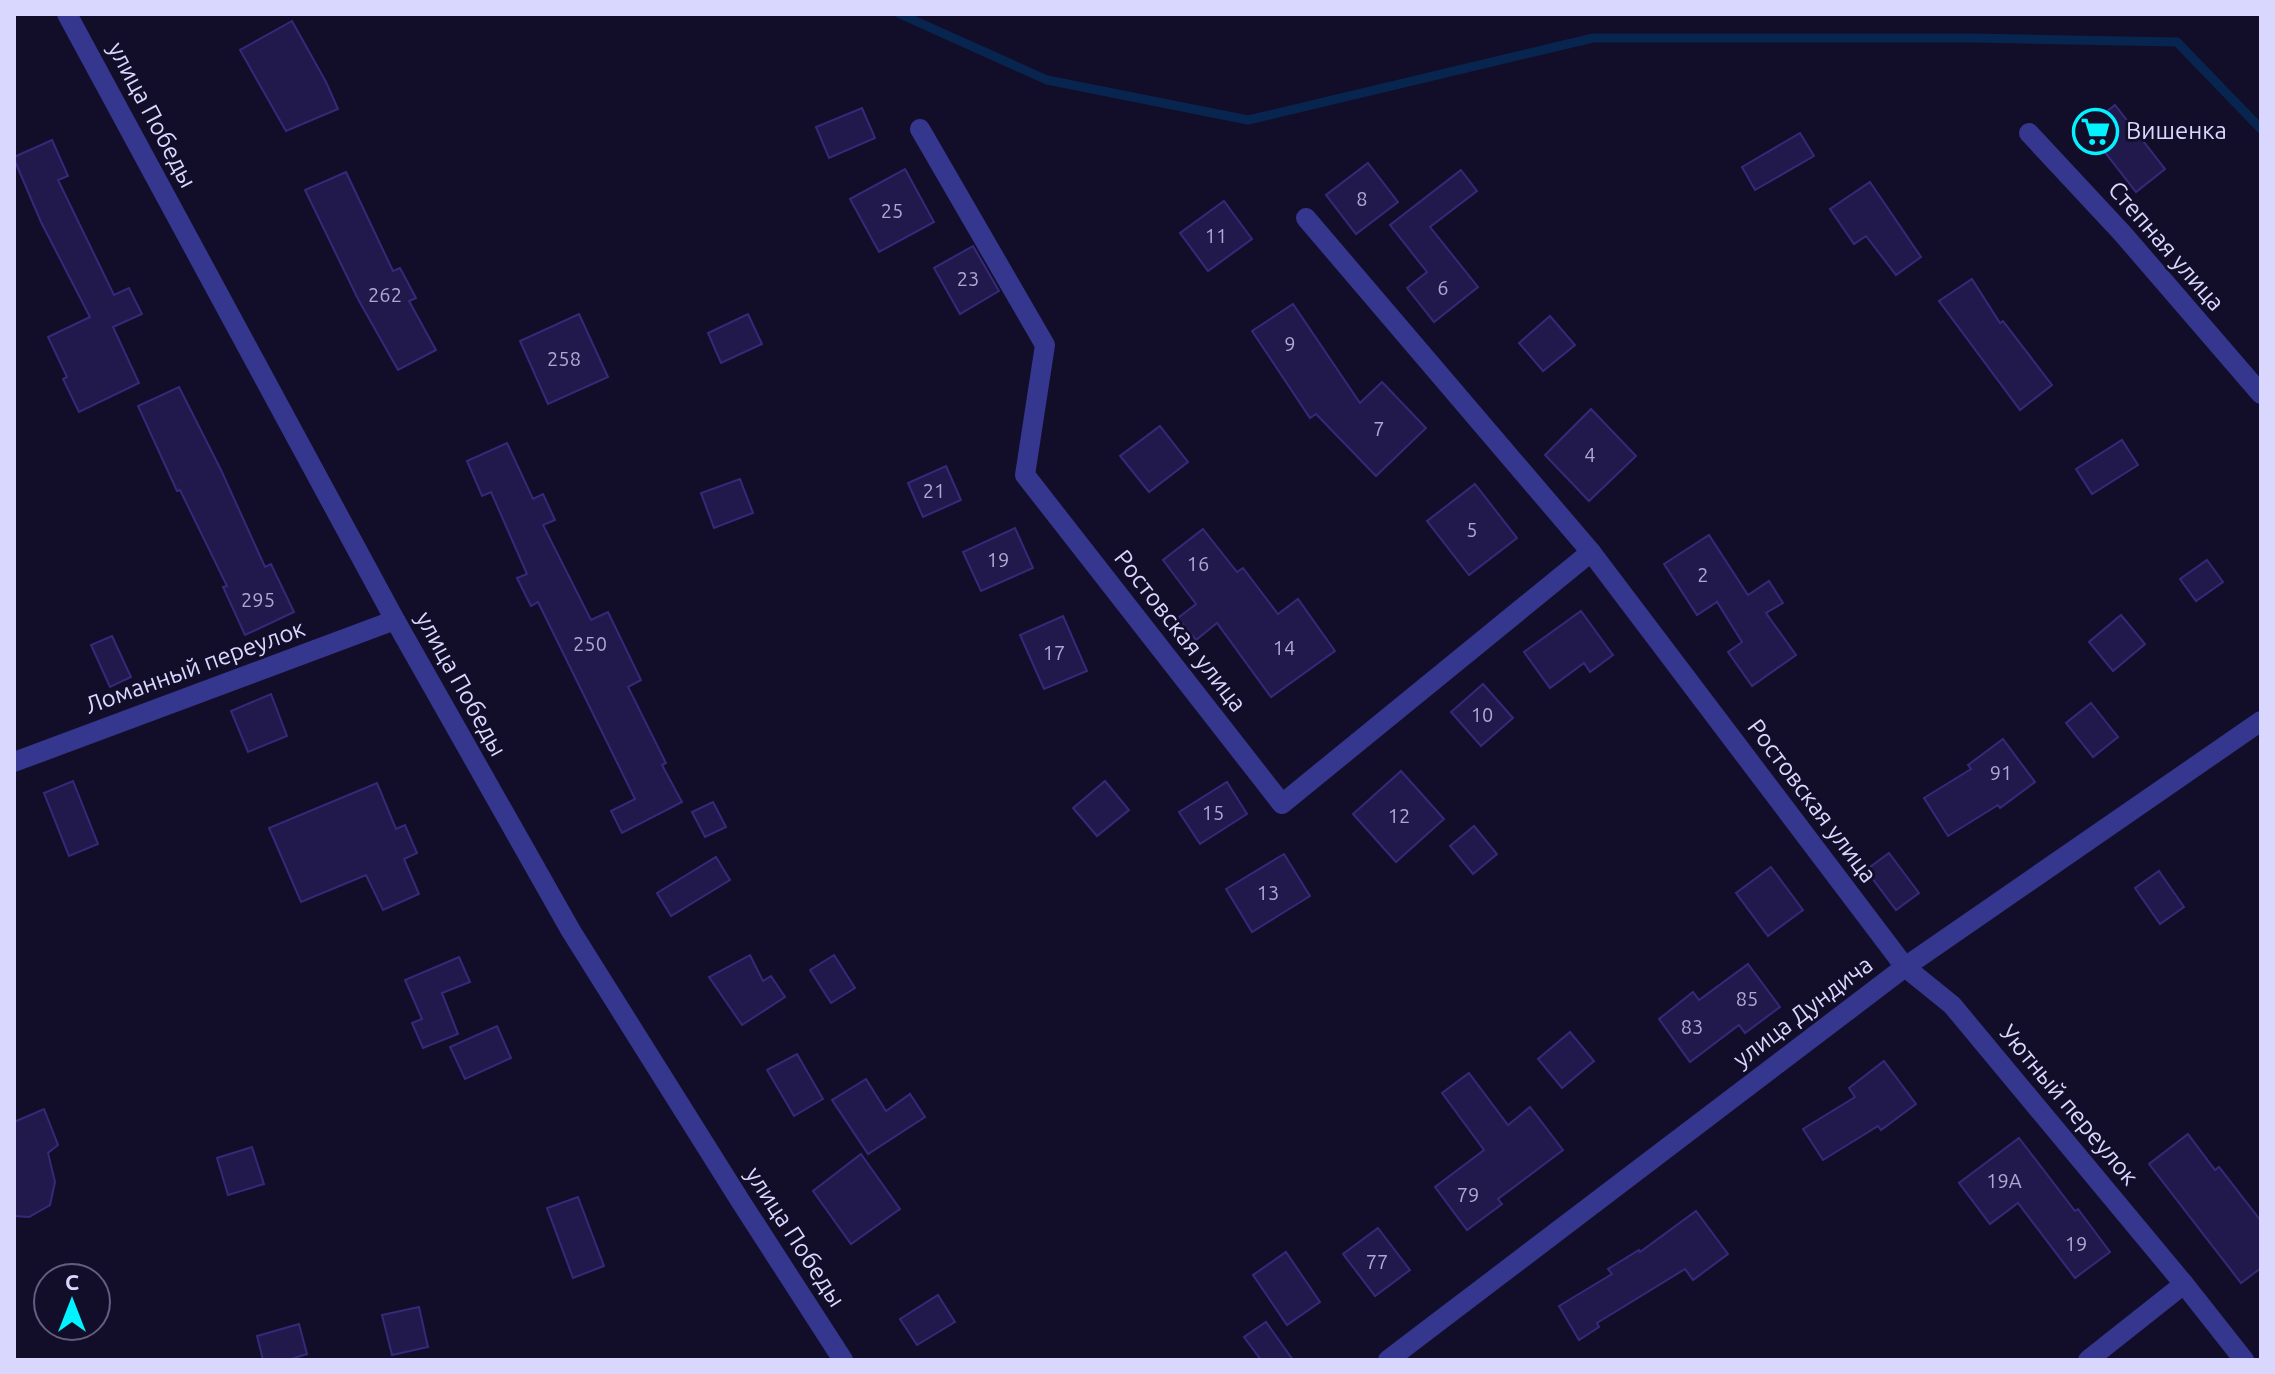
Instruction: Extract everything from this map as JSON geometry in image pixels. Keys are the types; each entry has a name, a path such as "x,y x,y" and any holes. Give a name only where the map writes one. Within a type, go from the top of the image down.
{"street":[{"name":"улица Победы","path":"67,14 395,620 571,931 843,1360"},
{"name":"Ростовская улица","path":"920,129 1045,345 1025,475 1282,804 1591,552"},
{"name":"Степная улица","path":"2029,133 2123,234 2261,394"},
{"name":"Ростовская улица","path":"1306,218 1591,552 1905,967"},
{"name":"Ломанный переулок","path":"14,762 395,620"},
{"name":"улица Дундича","path":"1388,1360 1905,967 2261,721"},
{"name":"Уютный переулок","path":"1905,967 1952,1005 2244,1360"},
{"path":"2088,1360 2184,1284"}],"building":[{"path":"292,21 338,109 286,131 240,50"},
{"path":"2115,105 2165,169 2136,192 2086,128"},
{"path":"862,108 875,138 829,158 816,127"},
{"path":"1800,133 1814,156 1755,190 1742,167"},
{"path":"52,140 68,176 58,180 114,295 129,288 142,314 113,327 139,383 79,412 48,337 90,317 41,222 14,159"},
{"path":"1368,163 1398,202 1356,234 1326,195"},
{"path":"905,169 934,222 879,252 850,199"},
{"path":"1461,170 1477,191 1430,227 1478,287 1434,322 1407,288 1427,272 1390,225"},
{"path":"346,172 393,271 400,268 416,298 409,301 436,350 398,370 358,299 305,190"},
{"path":"1870,182 1921,257 1896,275 1866,236 1854,244 1830,209"},
{"path":"1224,201 1252,239 1208,271 1180,233"},
{"path":"973,246 999,291 960,314 934,268"},
{"path":"1972,279 2000,323 2003,321 2052,385 2020,410 1939,301"},
{"path":"1293,304 1360,403 1382,382 1426,428 1376,476 1316,414 1310,418 1252,331"},
{"path":"579,314 608,377 548,404 520,341"},
{"path":"748,314 762,344 721,363 708,333"},
{"path":"1550,316 1575,345 1543,371 1519,343"},
{"path":"179,387 265,567 271,564 294,612 245,635 223,587 227,586 180,490 177,491 138,406"},
{"path":"1591,409 1636,456 1589,501 1545,455"},
{"path":"1160,426 1188,462 1149,492 1120,456"},
{"path":"2122,440 2138,465 2092,494 2076,469"},
{"path":"507,443 533,499 543,494 555,520 543,525 591,620 608,612 641,680 628,687 682,802 622,833 611,811 635,799 538,602 531,606 517,578 527,574 491,492 482,496 467,461"},
{"path":"946,466 961,500 923,517 908,483"},
{"path":"740,479 753,513 714,528 701,493"},
{"path":"1475,484 1517,538 1469,575 1427,521"},
{"path":"1015,528 1033,568 981,591 963,552"},
{"path":"1203,529 1237,572 1243,568 1278,614 1298,599 1335,651 1271,697 1217,623 1196,640 1178,618 1196,604 1163,560"},
{"path":"1709,535 1748,595 1769,581 1783,603 1766,613 1796,655 1752,686 1728,652 1742,642 1717,602 1697,615 1664,564"},
{"path":"2207,560 2223,582 2196,601 2180,579"},
{"path":"1581,611 1613,655 1590,672 1584,663 1550,688 1524,652"},
{"path":"2121,615 2145,644 2113,671 2089,642"},
{"path":"1063,616 1087,671 1044,689 1020,635"},
{"path":"112,636 131,677 110,687 91,645"},
{"path":"1483,684 1513,718 1481,746 1451,712"},
{"path":"271,694 287,736 248,752 231,711"},
{"path":"2091,703 2118,737 2093,757 2066,723"},
{"path":"2003,739 2035,782 2000,808 1998,805 1948,836 1924,798 1971,769 1968,765"},
{"path":"1401,771 1444,819 1396,862 1353,814"},
{"path":"73,781 98,844 69,856 44,793"},
{"path":"1105,781 1129,810 1097,836 1073,808"},
{"path":"1227,782 1247,814 1200,844 1179,812"},
{"path":"377,783 396,829 405,825 417,853 404,859 419,894 383,910 366,875 301,902 269,828"},
{"path":"713,802 726,827 705,837 692,812"},
{"path":"1474,826 1497,854 1473,874 1450,846"},
{"path":"1889,853 1919,893 1896,910 1866,870"},
{"path":"1284,854 1310,896 1252,932 1226,889"},
{"path":"716,857 730,880 671,916 657,893"},
{"path":"1771,867 1803,910 1768,936 1736,893"},
{"path":"2159,871 2184,907 2160,924 2135,888"},
{"path":"750,955 763,981 771,976 785,997 742,1025 709,977"},
{"path":"834,955 855,988 831,1003 810,970"},
{"path":"459,957 470,982 442,993 458,1034 423,1048 412,1023 422,1019 405,980"},
{"path":"1748,964 1780,1007 1745,1033 1739,1025 1690,1062 1659,1019 1693,992 1699,1000"},
{"path":"497,1026 511,1058 465,1079 450,1047"},
{"path":"1570,1032 1594,1061 1562,1088 1538,1059"},
{"path":"797,1054 823,1099 794,1116 767,1070"},
{"path":"1884,1061 1916,1104 1881,1130 1878,1126 1823,1160 1803,1129 1855,1097 1849,1088"},
{"path":"1469,1073 1508,1125 1530,1107 1563,1150 1498,1199 1502,1204 1467,1230 1435,1187 1484,1150 1442,1093"},
{"path":"866,1079 886,1111 910,1094 925,1117 868,1154 832,1100"},
{"path":"44,1109 58,1145 48,1153 55,1182 50,1205 29,1217 14,1216 14,1122"},
{"path":"2188,1134 2215,1170 2219,1167 2261,1221 2261,1268 2241,1283 2149,1164"},
{"path":"2019,1138 2110,1252 2075,1278 2018,1203 1990,1224 1959,1183"},
{"path":"252,1147 264,1184 228,1195 217,1158"},
{"path":"861,1154 900,1209 851,1244 813,1191"},
{"path":"578,1197 604,1266 573,1278 547,1208"},
{"path":"1696,1211 1728,1254 1693,1280 1685,1269 1597,1323 1599,1327 1579,1340 1559,1306 1612,1274 1608,1269 1640,1252"},
{"path":"1378,1228 1410,1270 1375,1296 1343,1254"},
{"path":"1286,1252 1320,1302 1287,1325 1253,1275"},
{"path":"938,1295 955,1322 917,1345 900,1319"},
{"path":"419,1307 428,1347 392,1355 382,1315"},
{"path":"1266,1322 1293,1360 1261,1360 1244,1337"},
{"path":"299,1324 307,1354 288,1360 263,1360 257,1336"}],"waterway":[{"path":"900,14 1047,80 1248,120 1593,38 1973,38 2177,42 2261,129"}],"place":[{"name":"Вишенка","path":"2095,131"}]}
